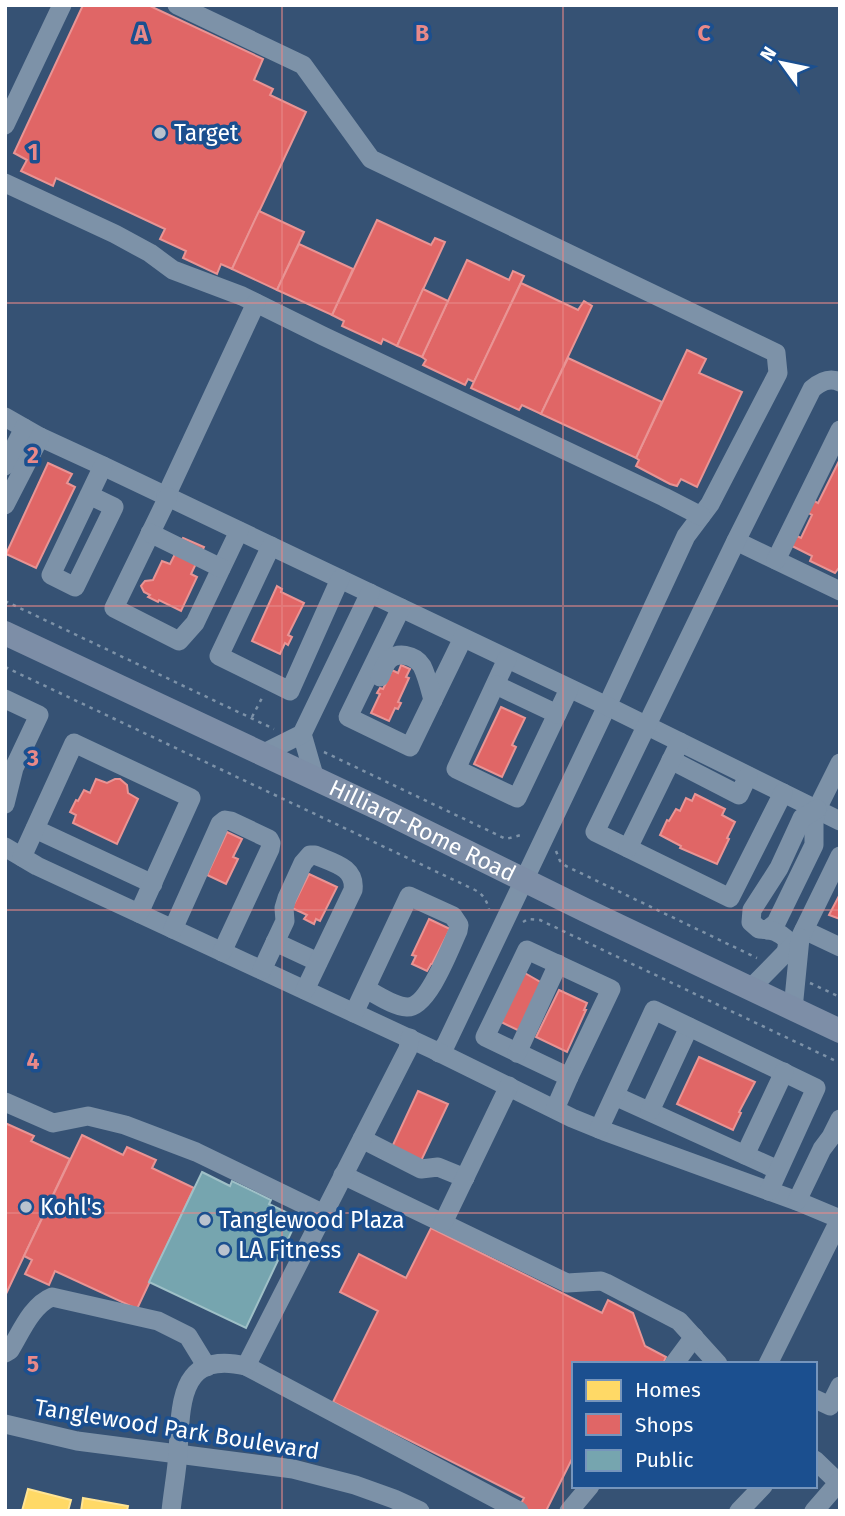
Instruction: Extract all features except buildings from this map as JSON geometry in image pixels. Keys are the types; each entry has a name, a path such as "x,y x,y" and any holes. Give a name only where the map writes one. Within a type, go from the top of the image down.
{"main road":[{"name":"Hilliard-Rome Road","path":"5,634 840,1031"}],"street":[{"path":"5,125 61,5"},
{"path":"177,5 303,65 370,159 776,353 778,373 710,504 686,536 446,1044 439,1053"},
{"path":"5,183 115,234 150,253 173,270 242,296 701,516"},
{"path":"239,531 195,623 179,640 114,608 256,303"},
{"path":"783,793 730,898 595,832 812,388 822,381 840,382"},
{"path":"5,417 21,438 103,466 607,706 828,815"},
{"path":"776,560 840,430"},
{"path":"5,466 21,438"},
{"path":"5,505 21,438"},
{"path":"89,495 103,466"},
{"path":"150,533 221,568"},
{"path":"736,541 840,591"},
{"path":"271,546 219,656 290,691 340,579"},
{"path":"262,754 302,734 370,593"},
{"path":"401,608 348,717 410,747 463,638"},
{"path":"357,699 372,693 388,660 400,654 409,656 422,666 433,700"},
{"path":"507,659 456,769 517,799 569,689"},
{"path":"496,685 557,714"},
{"path":"5,699 39,715 14,768 6,803"},
{"path":"302,734 314,779"},
{"path":"628,848 680,742"},
{"path":"139,913 191,798 74,743 35,829 13,852 37,866 410,1038 599,1129 840,1219 833,1252 769,1362"},
{"path":"671,760 739,795 748,776"},
{"path":"772,931 784,925 821,848 820,829 828,815 840,762"},
{"path":"781,960 788,941 782,934 759,929 751,922 752,910 779,868 802,818 828,815"},
{"path":"173,929 220,824 225,820 231,821 269,838 270,849 222,951"},
{"path":"35,829 153,884"},
{"path":"262,970 285,921 284,908 287,898 303,863 310,855 315,855 345,869 352,875 354,882 353,890 305,990"},
{"path":"751,988 781,960 802,934 840,856"},
{"path":"354,1013 410,896 453,916 459,925 458,931 428,994 419,1003 406,1007 366,989"},
{"path":"802,934 840,947"},
{"path":"793,1009 802,934"},
{"path":"275,942 318,962"},
{"path":"470,1068 527,950 611,989 555,1109"},
{"path":"517,1053 558,964"},
{"path":"599,1129 654,1010 816,1088 769,1191"},
{"path":"650,1111 689,1027"},
{"path":"246,1366 408,1049 410,1038"},
{"path":"485,1038 569,1077"},
{"path":"745,1155 784,1072"},
{"path":"443,1223 509,1086"},
{"path":"615,1096 778,1170"},
{"path":"5,1102 53,1123 88,1116 125,1125 196,1152 324,1214"},
{"path":"797,1201 840,1119"},
{"path":"362,1139 421,1169 438,1167 465,1178"},
{"path":"344,1175 567,1283 601,1281 679,1321 716,1362"},
{"path":"5,1353 10,1350 34,1310 44,1300 52,1297 158,1321 188,1336 207,1367"},
{"path":"675,1362 694,1337"},
{"path":"171,1511 179,1422 188,1383 207,1367 230,1362 246,1366 519,1511"},
{"path":"817,1400 830,1406 840,1386"},
{"name":"Tanglewood Park Boulevard","path":"5,1424 77,1441 272,1465 355,1485 420,1511"},
{"path":"814,1511 839,1482 817,1462"},
{"path":"569,1511 588,1488"},
{"path":"740,1511 761,1488"}],"path":[{"path":"5,601 278,731"},
{"path":"5,667 474,889 482,893 489,909"},
{"path":"252,718 262,698"},
{"path":"323,752 506,839 521,835"},
{"path":"556,851 560,861 566,866 781,960"},
{"path":"519,923 528,919 540,920 840,1063"},
{"path":"797,974 840,997"}],"place":[{"name":"Target","path":"160,133"},
{"name":"Kohl's","path":"26,1207"},
{"name":"Tanglewood Plaza","path":"205,1220"},
{"name":"LA Fitness","path":"224,1250"}]}
